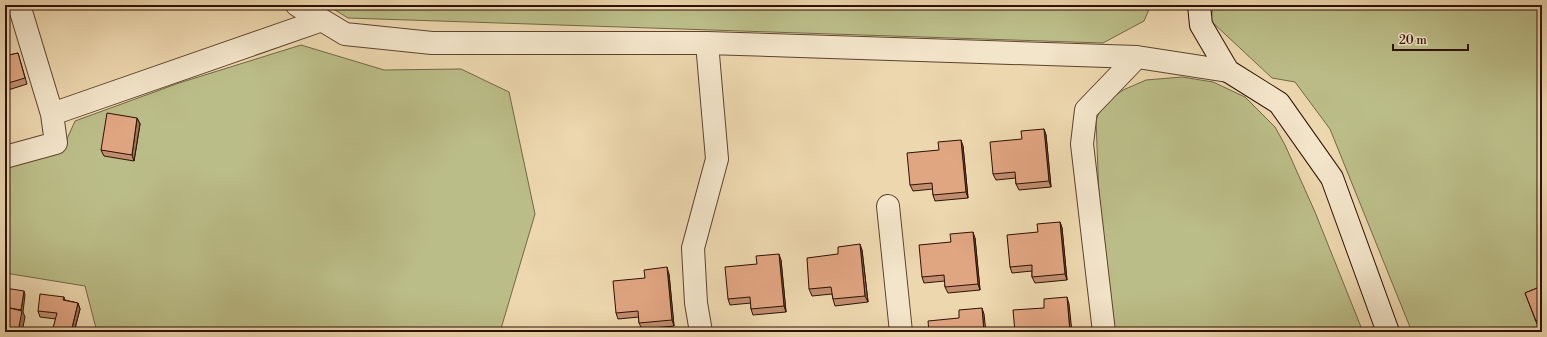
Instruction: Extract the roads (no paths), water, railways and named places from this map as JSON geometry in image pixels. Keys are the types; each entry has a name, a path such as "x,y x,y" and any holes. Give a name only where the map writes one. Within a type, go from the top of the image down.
{"street":[{"path":"5,157 56,143 52,114 19,5"},
{"path":"297,5 345,34 432,43 707,43 1137,57 1228,71 1279,103 1332,178 1388,332"},
{"path":"1198,5 1201,25 1228,71"},
{"path":"52,114 322,20"},
{"path":"701,332 696,303 693,248 717,159 707,43"},
{"path":"1104,332 1082,144 1086,110 1137,57"},
{"path":"888,206 901,332"}]}
